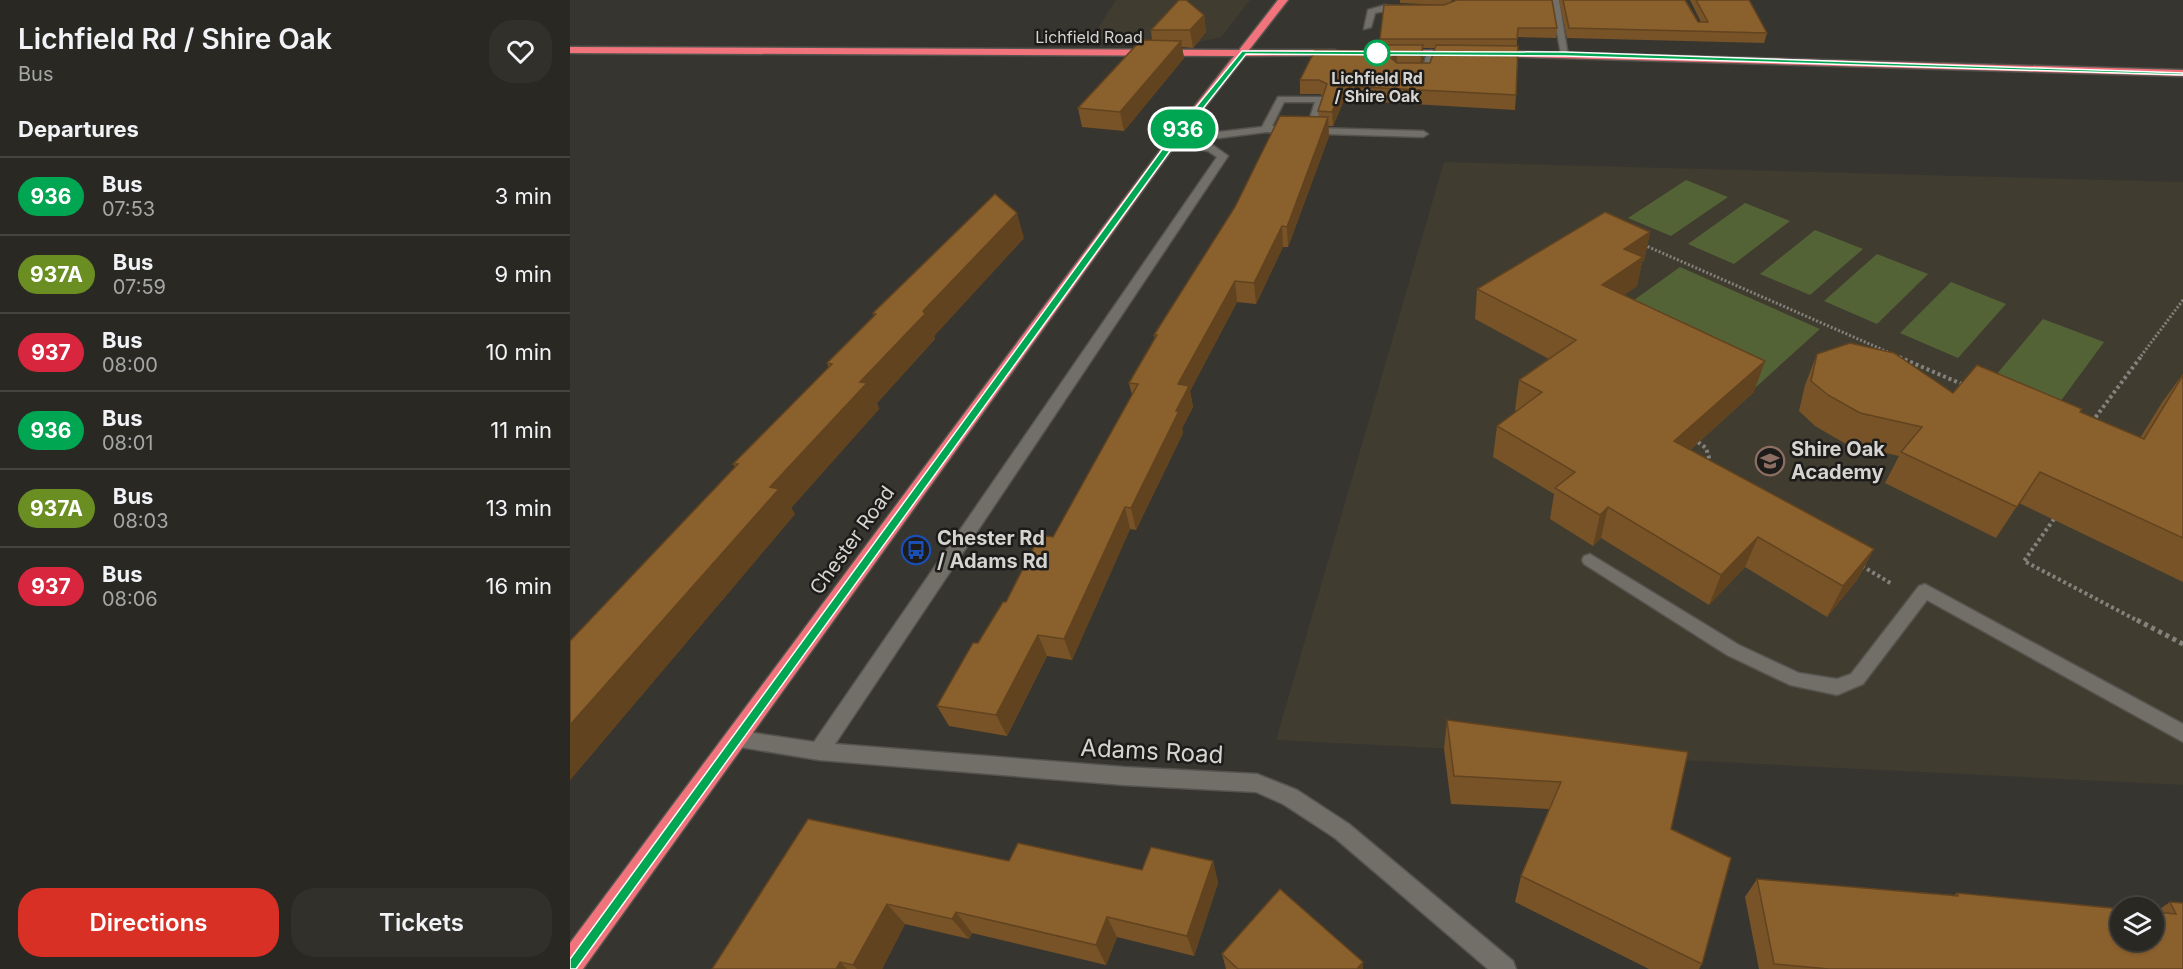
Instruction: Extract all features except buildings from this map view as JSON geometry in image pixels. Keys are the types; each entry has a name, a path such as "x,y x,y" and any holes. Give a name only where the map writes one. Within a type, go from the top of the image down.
{"highway":[{"name":"Chester Road","path":"570,965 1176,136 1283,0"},
{"name":"Lichfield Road","path":"570,50 1349,53"},
{"path":"1383,53 1465,54"},
{"path":"1487,54 1565,54 2183,73"}],"street":[{"path":"1555,0 1565,54"},
{"path":"1367,27 1371,12 1385,7 1418,8"},
{"path":"1407,72 1426,73 1431,53"},
{"path":"1266,129 1281,99 1320,99 1311,130"},
{"path":"1176,136 1220,135 1266,129 1423,134"},
{"path":"819,751 1223,156 1211,148 1176,136"},
{"path":"1590,560 1733,650 1796,681 1837,687 1857,679 1925,591 2183,734"},
{"name":"Adams Road","path":"734,738 819,751 1124,776 1257,783 1290,797 1342,831 1505,969"}],"path":[{"path":"1639,243 1973,389"},
{"path":"2088,427 2183,300"},
{"path":"1698,442 1706,448 1714,474"},
{"path":"2054,519 2024,561 2183,644"},
{"path":"1858,564 1918,599"}],"shaded area":[{"path":"1116,0 1250,0 1221,37 1199,42 1091,39"},
{"name":"Shire Oak Academy","path":"1444,162 2183,182 2183,785 1276,740"}],"green space":[{"path":"1686,180 1728,197 1671,236 1628,218"},
{"path":"1745,203 1790,221 1734,264 1688,244"},
{"path":"1815,230 1863,249 1810,295 1760,274"},
{"path":"1877,254 1928,274 1877,324 1824,301"},
{"path":"1680,267 1820,329 1755,388 1609,318"},
{"path":"1951,282 2006,304 1958,358 1900,333"},
{"path":"2043,319 2104,342 2060,402 1996,375"}],"bus line":[{"name":"936","path":"570,965 1172,142 1244,52 1565,54 2183,73"}],"place":[{"name":"Lichfield Rd / Shire Oak","path":"1377,53"},
{"name":"Shire Oak Academy","path":"1770,461"},
{"name":"Chester Rd / Adams Rd","path":"916,550"}]}
